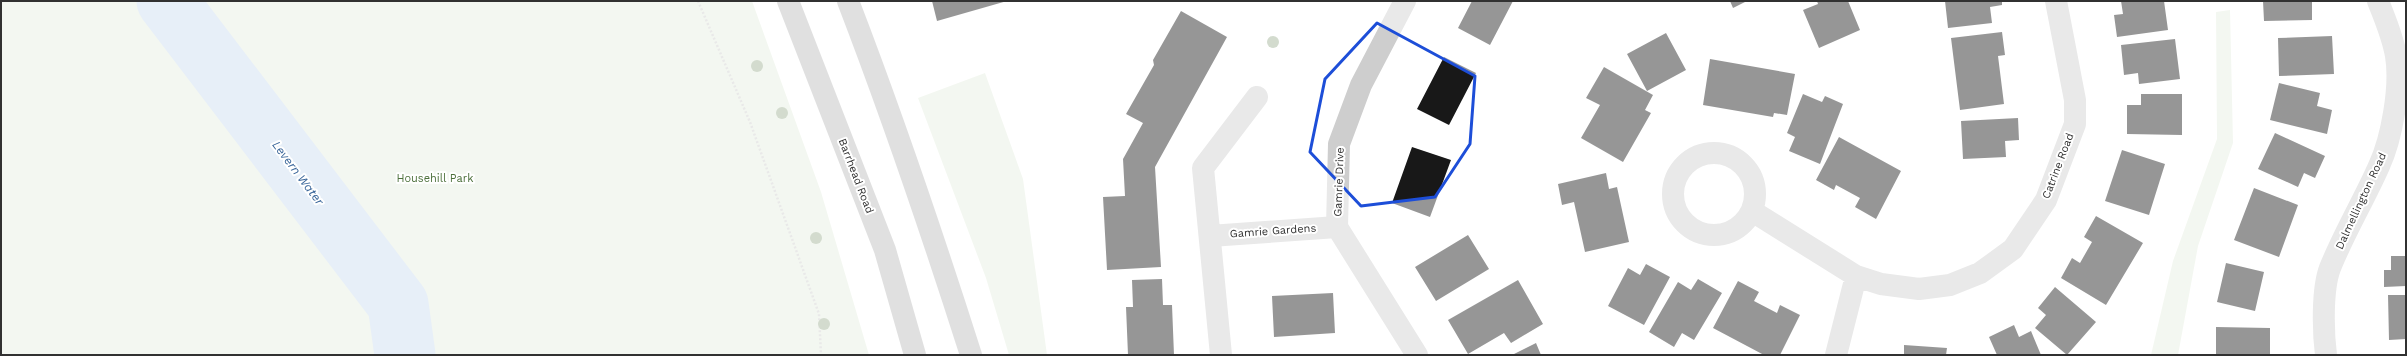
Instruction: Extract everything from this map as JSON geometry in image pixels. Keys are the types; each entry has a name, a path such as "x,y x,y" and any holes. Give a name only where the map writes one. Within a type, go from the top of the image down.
{"main road":[{"name":"Barrhead Road","path":"788,1 885,250 915,355"},
{"path":"848,1 933,235 971,355"}],"street":[{"name":"Gamrie Drive","path":"1405,1 1362,85 1339,144 1337,227 1417,355"},
{"name":"Catrine Road","path":"1752,211 1856,276 1881,284 1919,289 1950,285 1980,273 2013,249 2046,200 2075,124 2075,100 2056,1"},
{"name":"Dalmellington Road","path":"2326,355 2322,328 2329,269 2380,165 2390,138 2396,97 2396,57 2388,25 2378,1"},
{"path":"1221,355 1203,168 1257,97"},
{"name":"Gamrie Gardens","path":"1210,236 1337,227"},
{"path":"1836,355 1856,276"}],"path":[{"path":"698,1 750,122 819,314 821,355"}],"highlighted area":[{"path":"1377,23 1475,76 1470,144 1435,197 1361,206 1310,152 1325,79"}],"green space":[{"name":"Househill Park","path":"1,1 752,1 821,192 869,355 1,355"},
{"path":"2230,10 2233,143 2198,246 2178,355 2151,355 2173,261 2217,139 2216,12"},
{"path":"985,73 1023,179 1047,355 1009,355 986,278 918,98"}],"building":[{"path":"932,1 1007,1 937,21"},
{"path":"1472,1 1513,1 1490,45 1458,28"},
{"path":"1730,1 1747,1 1733,8"},
{"path":"1817,1 1848,1 1860,30 1819,48 1803,10 1818,4"},
{"path":"1945,1 2002,1 2002,5 1990,7 1992,23 1948,28"},
{"path":"2121,1 2164,1 2168,30 2117,37 2114,15 2123,14"},
{"path":"2263,1 2312,1 2312,20 2264,21"},
{"path":"1181,11 1227,37 1155,167 1161,267 1107,270 1103,197 1125,196 1123,159 1143,123 1126,114 1154,65 1153,60"},
{"path":"2002,32 2005,55 1998,56 2004,104 1960,110 1951,38"},
{"path":"1666,33 1686,70 1647,91 1627,54"},
{"path":"2332,36 2334,74 2279,76 2278,38"},
{"path":"2175,39 2180,79 2139,84 2138,73 2124,75 2121,45"},
{"path":"1444,57 1476,73 1449,125 1417,109"},
{"path":"1710,59 1795,74 1787,115 1774,113 1773,117 1703,105"},
{"path":"1604,67 1653,95 1645,110 1651,113 1623,162 1581,138 1600,105 1586,98"},
{"path":"2279,83 2320,93 2317,106 2332,110 2327,134 2270,120"},
{"path":"1803,94 1822,102 1825,96 1843,104 1820,164 1789,151 1795,137 1787,133"},
{"path":"2141,94 2182,94 2182,135 2127,134 2127,105 2141,105"},
{"path":"2018,118 2019,140 2005,141 2006,157 1963,159 1961,121"},
{"path":"2275,133 2325,156 2315,178 2304,173 2298,187 2258,169"},
{"path":"1839,137 1901,171 1876,219 1855,207 1860,198 1836,185 1834,190 1816,180"},
{"path":"1412,147 1451,160 1430,217 1392,203"},
{"path":"2122,150 2165,164 2149,215 2105,201"},
{"path":"1606,173 1609,189 1617,187 1629,242 1585,252 1574,202 1562,205 1558,184"},
{"path":"2254,188 2298,205 2279,257 2234,240"},
{"path":"2096,216 2143,243 2106,305 2061,278 2072,258 2080,263 2092,242 2084,237"},
{"path":"1468,235 1489,269 1436,301 1415,267"},
{"path":"2391,256 2406,256 2406,286 2384,287 2384,270 2391,270"},
{"path":"2226,263 2264,272 2255,311 2217,302"},
{"path":"1646,264 1670,277 1644,325 1608,306 1628,268 1640,275"},
{"path":"1162,279 1163,305 1172,305 1174,355 1128,355 1126,307 1133,307 1132,280"},
{"path":"1698,279 1722,293 1694,340 1682,333 1674,347 1649,332 1678,282 1691,290"},
{"path":"1518,280 1543,324 1511,343 1504,333 1468,354 1448,320"},
{"path":"1738,281 1759,292 1754,301 1777,313 1780,305 1800,315 1780,355 1764,355 1713,328"},
{"path":"2055,287 2096,322 2067,355 2035,328 2046,315 2038,308"},
{"path":"1333,293 1335,333 1274,337 1272,296"},
{"path":"2388,295 2406,295 2406,339 2389,340"},
{"path":"2014,325 2019,337 2031,331 2041,355 1997,355 1989,337"},
{"path":"2216,327 2270,328 2270,355 2216,355"},
{"path":"1536,343 1541,355 1512,355"},
{"path":"1904,345 1947,348 1946,355 1904,355"}],"waterway":[{"name":"Levern Water","path":"167,1 398,304 405,355"}]}
